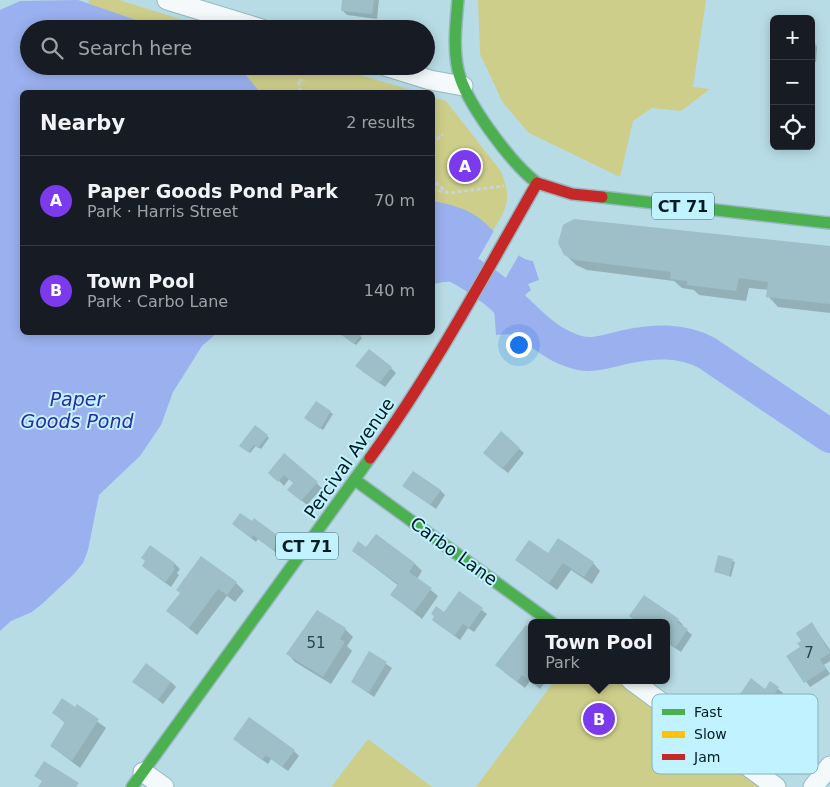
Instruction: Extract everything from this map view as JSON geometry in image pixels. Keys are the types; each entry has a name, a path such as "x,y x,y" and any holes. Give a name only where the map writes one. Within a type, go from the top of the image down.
{"main road":[{"path":"458,0 456,60 463,86 518,167 537,183"},
{"name":"CT 71","path":"537,183 572,194 830,223"},
{"name":"Percival Avenue","path":"138,779 355,480 412,398 472,298 537,183"},
{"name":"Carbo Lane","path":"355,480 546,619"}],"street":[{"path":"167,0 233,20"},
{"path":"414,75 463,86"},
{"path":"636,684 652,695"},
{"path":"813,787 830,766"},
{"path":"758,774 776,787"},
{"path":"138,779 164,787"}],"path":[{"path":"300,90 298,80 306,81"},
{"path":"435,142 443,134"},
{"path":"435,181 448,193"},
{"path":"435,190 448,193 504,186"}],"green space":[{"path":"89,0 119,0 183,20 127,20 88,3"},
{"path":"478,0 706,0 693,87 710,89 681,111 652,108 633,121 620,177 529,133 503,103 480,54"},
{"path":"243,75 360,75 411,90 257,90"},
{"path":"435,98 446,101 500,170 504,179 507,195 505,209 492,232 435,206"},
{"path":"552,684 623,684 652,705 652,774 749,774 767,787 476,787"},
{"path":"368,739 432,787 331,787"}],"water":[{"name":"Paper Goods Pond","path":"78,0 136,20 20,20 20,75 246,75 258,90 20,90 20,335 215,335 202,346 173,392 161,425 140,456 99,495 88,550 83,563 42,604 32,612 11,621 0,631 0,10 20,1"},
{"path":"435,202 469,212 485,223 512,250 533,261 539,280 528,284 531,290 518,304 514,315 514,334 496,335 494,307 473,288 461,282 435,284"}],"pier":[{"path":"495,229 520,253 489,307 463,285"}],"building":[{"path":"342,0 374,0 372,14 341,11"},
{"path":"574,219 830,246 830,304 766,297 768,282 739,278 736,291 687,285 687,281 670,279 671,272 575,260 564,255 558,243 563,225"},
{"path":"341,335 361,335 354,344"},
{"path":"369,349 392,367 379,383 355,366"},
{"path":"316,401 331,411 320,429 304,418"},
{"path":"255,425 268,435 258,448 254,445 248,452 239,446"},
{"path":"501,431 520,448 502,469 483,453"},
{"path":"284,453 318,482 301,501 287,490 293,483 284,475 278,482 268,473"},
{"path":"413,471 441,490 430,505 402,486"},
{"path":"240,513 252,521 254,518 281,538 273,550 253,535 251,538 232,524"},
{"path":"376,534 415,563 409,572 432,588 414,612 390,595 398,584 352,551 358,541 366,547"},
{"path":"558,538 594,562 584,577 563,563 549,583 515,560 529,540 548,553"},
{"path":"150,545 175,563 173,567 175,569 165,583 142,566 145,561 141,558"},
{"path":"718,555 733,559 729,576 714,572"},
{"path":"201,556 237,582 227,595 218,589 189,628 166,611 180,593 176,590"},
{"path":"459,591 483,608 469,628 463,624 454,636 432,620 434,616 431,614 436,606 444,612"},
{"path":"644,595 679,619 677,622 688,629 675,648 670,645 670,619 633,619 629,616"},
{"path":"317,610 346,628 340,639 345,642 323,677 286,654"},
{"path":"812,622 830,653 820,659 826,669 804,683 786,656 800,647 797,643 801,641 796,633"},
{"path":"526,625 528,626 528,680 522,675 517,682 495,665"},
{"path":"369,651 387,662 369,693 351,682"},
{"path":"146,663 171,682 158,700 132,682"},
{"path":"751,678 765,689 770,681 779,687 775,694 740,694"},
{"path":"62,698 75,707 77,704 99,719 72,761 50,746 65,722 52,713"},
{"path":"249,717 295,750 282,767 266,755 262,760 233,739"},
{"path":"44,761 79,783 76,787 38,787 42,781 34,776"}],"waterway":[{"path":"435,255 488,286 531,325 561,346 586,354 635,345 667,342 697,348 830,436"}],"traffic: fast":[{"path":"458,0 455,35 458,70 462,83 490,131 526,174 537,183"},
{"path":"602,197 830,223"},
{"path":"132,787 370,458"},
{"path":"355,480 546,619"}],"traffic: jam":[{"path":"370,458 437,357 537,183 572,194 602,197"}],"place":[{"name":"Paper Goods Pond Park","path":"465,166"},
{"name":"Town Pool","path":"599,719"}]}
